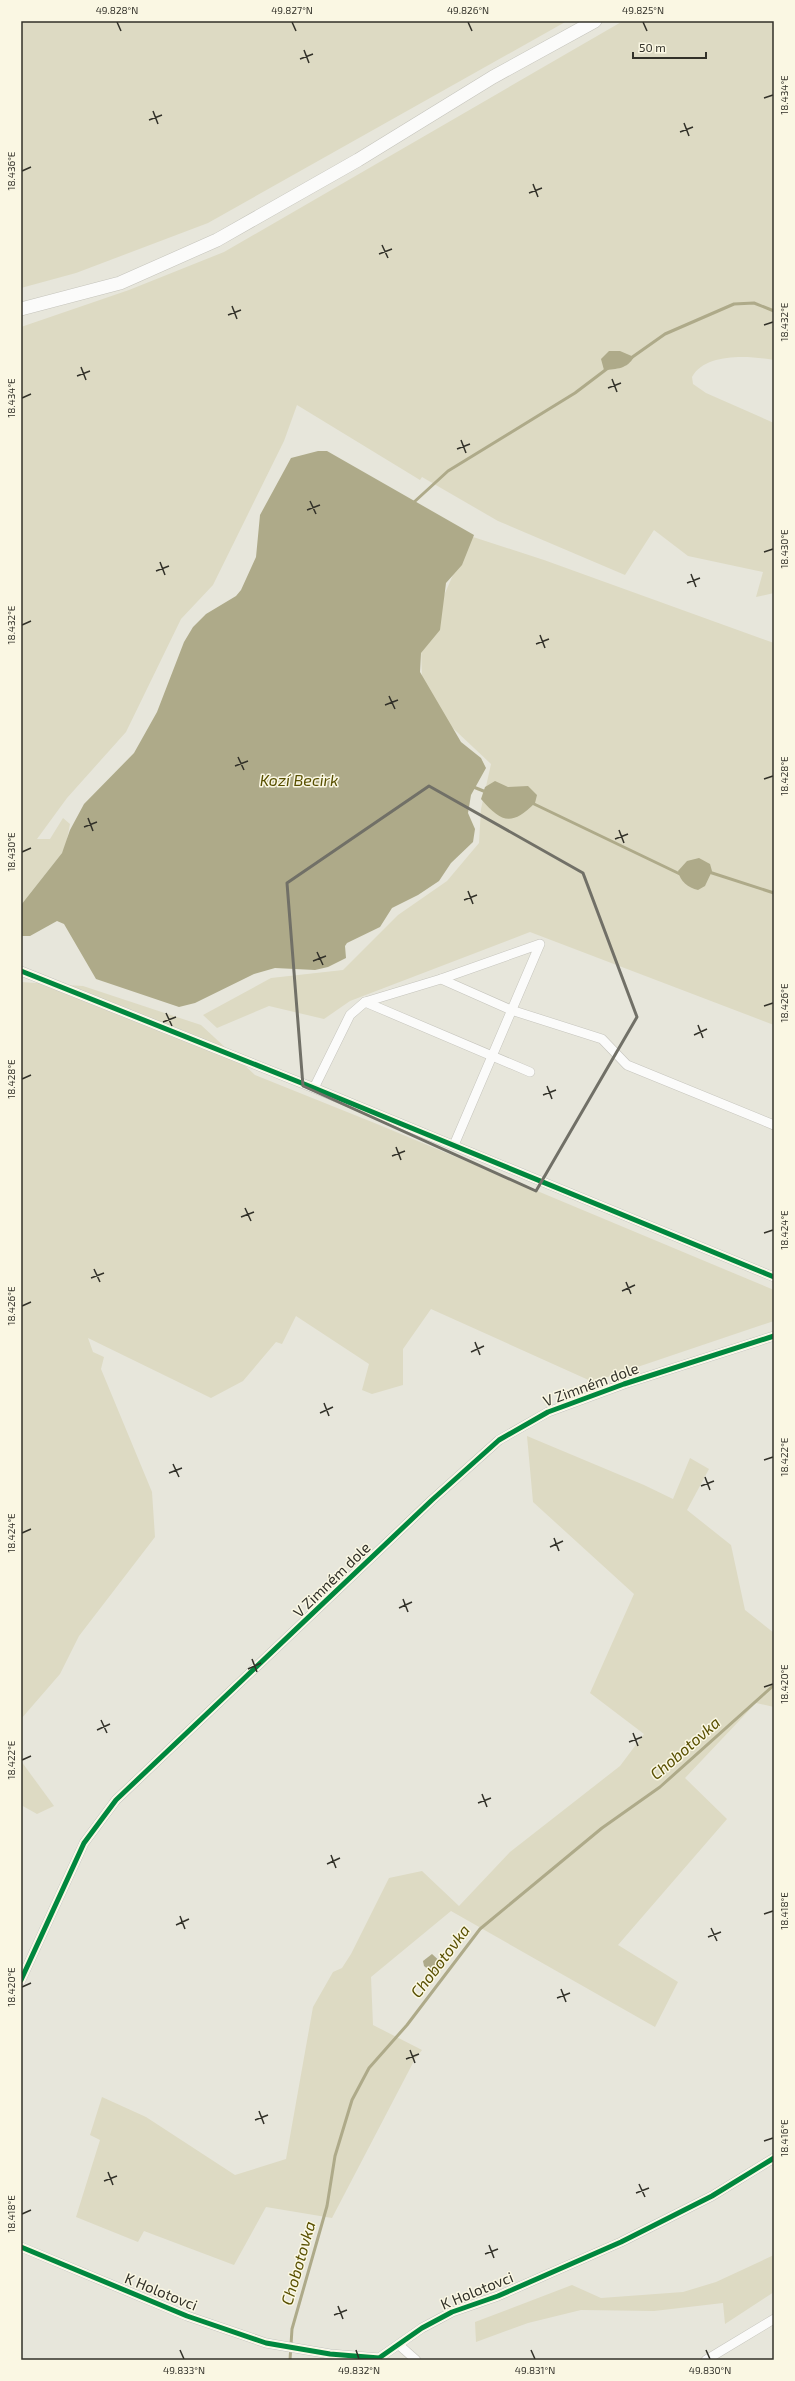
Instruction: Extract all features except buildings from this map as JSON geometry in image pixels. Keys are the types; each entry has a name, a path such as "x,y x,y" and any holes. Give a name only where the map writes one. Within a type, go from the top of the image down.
{"street":[{"path":"21,309 120,282 218,240 358,160 493,77 595,21"},
{"path":"314,1088 350,1016 365,1002 441,979 540,944 510,1010 454,1145"},
{"path":"21,971 314,1088 774,1277"},
{"path":"441,979 510,1010 602,1039 627,1065 774,1125"},
{"path":"365,1002 530,1072"},
{"name":"V Zimném dole","path":"21,1980 84,1843 116,1800 432,1500 499,1440 554,1410 624,1384 774,1336"},
{"name":"K Holotovci","path":"21,2246 187,2316 266,2343 330,2354 378,2358 400,2345 422,2328 452,2312 498,2296 621,2242 712,2196 774,2158"},
{"path":"706,2360 774,2319"},
{"path":"400,2345 416,2360"}],"highlighted area":[{"path":"429,786 583,873 637,1017 536,1191 303,1086 287,883"}],"shaded area":[{"path":"21,21 567,21 208,223 76,273 21,288"},
{"path":"623,21 774,21 774,360 742,357 718,360 707,363 692,377 693,384 706,393 774,423 774,593 756,597 763,572 688,556 654,530 625,575 498,521 422,477 420,480 297,405 284,441 213,585 181,619 126,732 67,798 37,839 50,839 63,818 70,824 66,845 62,853 21,905 21,327 129,290 224,252"},
{"path":"470,536 544,560 774,643 774,1025 530,932 350,1001 324,1019 269,1006 217,1028 203,1015 271,978 343,970 398,915 447,881 479,843 481,809 491,764 440,716 422,678 421,648"},
{"path":"21,982 83,986 201,1025 255,1075 377,1124 774,1290 774,1321 593,1382 431,1309 403,1349 403,1385 372,1394 362,1390 369,1364 296,1316 282,1344 276,1342 243,1381 211,1398 88,1338 93,1352 104,1357 101,1369 152,1492 155,1537 79,1636 60,1674 21,1719"},
{"path":"527,1436 644,1485 673,1499 690,1458 709,1469 687,1510 731,1545 745,1610 774,1633 774,1707 756,1703 685,1778 727,1819 618,1945 678,1982 655,2027 451,1911 371,1977 373,2025 422,2050 415,2059 332,2218 266,2207 234,2265 144,2231 138,2242 76,2217 100,2140 90,2135 102,2097 146,2117 235,2175 286,2159 313,2007 333,1972 342,1968 351,1954 389,1878 422,1871 459,1906 510,1852 620,1766 644,1734 590,1693 634,1594 533,1502"},
{"path":"21,1761 54,1806 37,1814 21,1805"},
{"path":"774,2255 774,2292 725,2324 723,2303 654,2311 581,2310 528,2323 476,2342 475,2322 572,2285 601,2298 683,2292 716,2282"}],"water":[{"path":"609,351 620,351 634,357 625,366 617,369 604,370 601,359"},
{"name":"Kozí Becirk","path":"318,451 327,451 474,535 462,565 446,583 440,630 421,653 420,672 461,742 481,758 486,768 471,795 468,813 475,829 473,842 451,863 439,881 418,895 392,908 380,927 347,943 345,946 346,958 328,967 315,970 275,968 254,974 195,1003 179,1007 96,979 64,924 57,921 30,936 21,936 21,905 62,853 70,830 84,804 134,753 157,712 184,642 193,627 206,614 236,596 241,590 256,557 260,515 291,458"},
{"path":"495,781 508,787 528,786 537,795 535,803 519,816 506,819 501,817 494,813 481,799 485,787"},
{"path":"699,858 710,864 712,871 705,886 698,890 685,884 678,871 687,861"},
{"path":"432,1954 443,1964 434,1974 424,1966 423,1961"}],"waterway":[{"path":"631,358 665,334 734,304 754,303 774,311"},
{"path":"413,503 448,471 575,393 608,368"},
{"path":"471,786 486,792"},
{"path":"532,803 682,875"},
{"path":"709,872 774,893"},
{"name":"Chobotovka","path":"290,2360 292,2329 327,2206 335,2156 352,2100 369,2068 407,2025 480,1929 602,1828 660,1787 774,1685"}],"cycle path":[{"path":"21,971 314,1088 774,1277"},
{"path":"21,1980 84,1843 116,1800 432,1500 499,1440 548,1412 624,1384 774,1336"},
{"path":"21,2247 187,2316 266,2343 330,2354 379,2358 422,2328 452,2312 498,2296 621,2242 712,2196 774,2158"}]}
